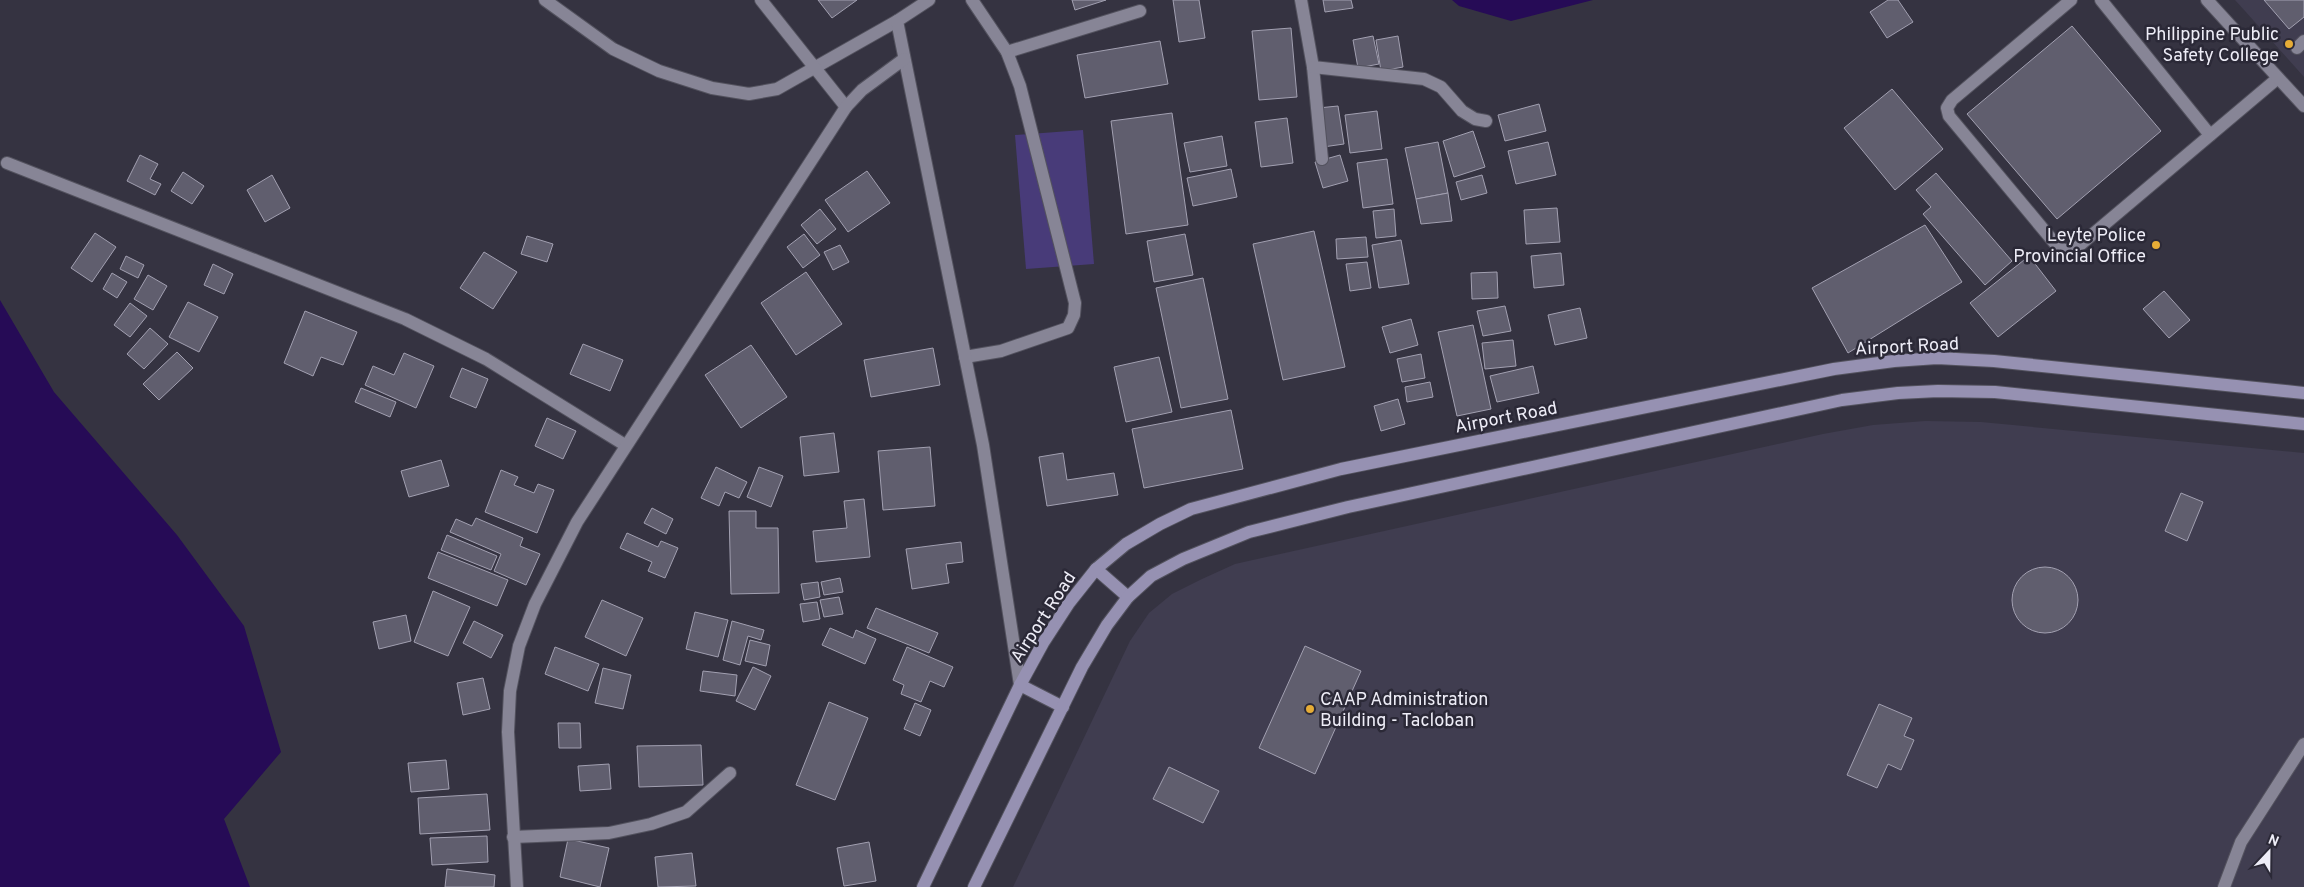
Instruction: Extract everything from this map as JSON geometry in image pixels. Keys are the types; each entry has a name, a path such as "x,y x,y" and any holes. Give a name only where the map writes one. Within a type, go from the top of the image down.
{"main road":[{"name":"Airport Road","path":"923,887 1020,685 1064,611 1096,569 1126,544 1191,509 1232,496 1340,468 1834,369 1894,361 1937,358 1994,360 2304,393"},
{"path":"974,887 1082,667 1107,625 1128,597 1151,576 1183,559 1249,532 1348,507 1842,400 1898,393 1938,391 1995,392 2304,424"},
{"path":"1096,569 1128,597"},
{"path":"1020,685 1062,707"}],"street":[{"path":"545,0 613,49 659,71 712,88 749,94 777,89 928,0"},
{"path":"761,0 846,107"},
{"path":"965,357 1001,351 1068,328 1074,314 1075,303 1020,86 1007,52 972,0"},
{"path":"1302,0 1313,67 1322,158"},
{"path":"2071,0 1952,100 1947,108 1950,116 2058,247 2064,250 2074,250 2278,78"},
{"path":"2101,0 2210,135"},
{"path":"2207,0 2304,106"},
{"path":"1007,52 1140,11"},
{"path":"897,20 986,465 1020,685"},
{"path":"517,887 508,732 510,691 519,646 535,604 577,522 625,445 846,107 862,90 904,59"},
{"path":"1313,67 1424,80 1441,87 1462,111 1475,119 1486,121"},
{"path":"7,163 405,318 486,359 625,445"},
{"path":"2224,887 2241,842 2304,744"},
{"path":"513,837 609,833 652,824 686,812 730,773"}],"shaded area":[{"path":"1452,0 1593,0 1511,21 1459,6"},
{"name":"Philippine Public Safety College","path":"2235,0 2304,0 2304,77 2245,11"},
{"path":"1083,130 1094,264 1026,269 1015,135"},
{"path":"0,300 54,392 177,535 244,626 281,752 224,819 250,887 0,887"},
{"path":"1925,421 1981,422 2304,453 2304,887 1013,887 1130,641 1149,613 1172,594 1235,564 1823,434 1873,425"}],"building":[{"path":"818,0 857,0 832,18"},
{"path":"1072,0 1106,0 1075,10"},
{"path":"1173,0 1199,0 1205,38 1179,42"},
{"path":"1323,0 1351,0 1353,8 1325,12"},
{"path":"1888,0 1898,0 1913,22 1887,38 1870,12"},
{"path":"2264,0 2304,0 2304,17 2289,29"},
{"path":"2072,26 2161,131 2057,219 1967,114"},
{"path":"1291,28 1297,97 1259,100 1252,31"},
{"path":"1373,36 1379,64 1358,68 1353,40"},
{"path":"1398,36 1403,67 1381,71 1376,40"},
{"path":"1160,41 1168,84 1085,98 1077,55"},
{"path":"1892,89 1943,149 1895,190 1844,128"},
{"path":"1539,104 1546,131 1505,141 1498,115"},
{"path":"1338,106 1344,144 1323,147 1318,108"},
{"path":"1377,111 1382,149 1350,153 1345,115"},
{"path":"1172,113 1188,225 1126,234 1111,121"},
{"path":"1287,118 1293,163 1261,167 1255,122"},
{"path":"1473,131 1485,167 1454,177 1443,141"},
{"path":"1222,136 1227,166 1190,172 1184,143"},
{"path":"1438,142 1448,193 1416,199 1405,148"},
{"path":"1548,142 1556,175 1516,184 1508,151"},
{"path":"140,155 158,164 150,179 161,184 155,195 127,181"},
{"path":"1340,155 1348,181 1323,188 1315,162"},
{"path":"1387,159 1393,204 1363,208 1357,163"},
{"path":"1231,169 1237,197 1193,206 1187,178"},
{"path":"867,171 890,203 848,232 825,200"},
{"path":"183,172 204,186 192,204 171,191"},
{"path":"1936,173 2012,261 1985,285 1923,214 1931,207 1916,190"},
{"path":"272,175 290,208 265,222 247,190"},
{"path":"1482,175 1487,193 1461,200 1456,182"},
{"path":"1448,193 1452,221 1421,224 1416,199"},
{"path":"1557,208 1560,242 1526,244 1524,210"},
{"path":"820,209 836,229 817,244 801,225"},
{"path":"1394,209 1396,236 1376,238 1373,211"},
{"path":"1925,225 1962,282 1848,353 1812,288"},
{"path":"1314,231 1345,367 1283,380 1253,244"},
{"path":"95,233 116,247 92,282 71,268"},
{"path":"804,234 820,255 803,268 787,247"},
{"path":"1185,234 1193,275 1154,282 1147,241"},
{"path":"527,236 553,244 547,262 521,254"},
{"path":"1366,237 1368,257 1337,259 1336,239"},
{"path":"1401,240 1409,284 1379,288 1372,245"},
{"path":"840,245 849,262 833,270 824,252"},
{"path":"484,252 517,272 493,309 460,288"},
{"path":"1561,253 1564,285 1534,288 1531,256"},
{"path":"126,256 144,265 138,278 120,269"},
{"path":"2029,256 2056,291 1998,337 1970,303"},
{"path":"1367,262 1371,288 1350,291 1346,264"},
{"path":"213,264 233,274 224,294 204,285"},
{"path":"806,272 842,324 796,355 761,303"},
{"path":"1497,272 1498,298 1472,299 1471,273"},
{"path":"112,273 127,282 117,298 103,289"},
{"path":"148,275 167,286 153,310 134,299"},
{"path":"1203,278 1228,399 1181,408 1156,288"},
{"path":"2164,291 2190,320 2169,338 2143,309"},
{"path":"188,302 218,317 199,352 169,337"},
{"path":"130,303 147,316 130,337 114,325"},
{"path":"1505,306 1511,331 1483,336 1477,311"},
{"path":"1580,308 1587,338 1555,345 1548,315"},
{"path":"305,311 357,332 343,365 321,357 313,376 284,363"},
{"path":"1411,319 1418,345 1390,353 1382,327"},
{"path":"1473,325 1491,409 1457,416 1438,332"},
{"path":"150,328 168,344 144,369 127,354"},
{"path":"1513,340 1516,366 1485,369 1482,343"},
{"path":"583,344 623,360 610,391 570,374"},
{"path":"751,345 787,397 741,428 705,375"},
{"path":"933,348 940,385 871,397 864,360"},
{"path":"177,352 193,368 159,400 143,384"},
{"path":"404,353 434,366 416,408 365,385 373,366 394,375"},
{"path":"1421,354 1425,378 1402,382 1397,359"},
{"path":"1159,357 1172,412 1126,422 1114,367"},
{"path":"1533,366 1539,393 1497,402 1490,376"},
{"path":"462,368 488,379 476,408 450,397"},
{"path":"1430,382 1433,397 1407,402 1405,387"},
{"path":"361,388 396,402 390,417 355,402"},
{"path":"1398,399 1405,424 1381,431 1374,406"},
{"path":"1231,410 1243,469 1144,488 1132,429"},
{"path":"547,418 576,431 563,459 535,446"},
{"path":"834,433 839,472 804,476 800,437"},
{"path":"930,447 935,506 883,510 878,451"},
{"path":"1063,453 1067,480 1114,473 1118,495 1047,506 1039,457"},
{"path":"441,460 449,486 409,497 401,471"},
{"path":"716,467 747,482 739,498 725,492 719,506 701,498"},
{"path":"759,467 783,476 771,507 747,497"},
{"path":"501,470 518,477 514,485 534,493 538,484 554,490 537,533 485,512"},
{"path":"2181,493 2203,502 2187,541 2165,531"},
{"path":"864,499 870,557 816,562 813,531 847,528 844,501"},
{"path":"652,508 673,519 666,534 644,523"},
{"path":"729,511 756,511 756,528 778,528 779,593 731,594"},
{"path":"476,518 523,538 520,546 540,554 526,585 494,571 501,554 450,532 456,519 472,526"},
{"path":"627,533 658,547 661,541 678,548 665,578 648,571 652,562 620,548"},
{"path":"447,535 497,556 491,570 441,550"},
{"path":"961,542 963,562 946,564 949,583 912,589 906,549"},
{"path":"438,552 508,580 497,606 428,578"},
{"path":"2045,567 2058,569 2068,577 2076,587 2078,600 2076,613 2068,623 2058,631 2045,633 2032,631 2022,623 2014,613 2012,600 2014,587 2022,577 2032,569"},
{"path":"840,578 843,592 824,595 821,582"},
{"path":"818,582 820,597 804,600 801,584"},
{"path":"433,591 470,607 448,656 414,642"},
{"path":"839,597 843,614 824,617 820,600"},
{"path":"602,600 643,618 626,656 585,637"},
{"path":"817,602 820,619 803,622 800,604"},
{"path":"876,608 938,633 929,653 867,628"},
{"path":"695,612 728,620 718,657 686,649"},
{"path":"406,615 411,641 379,649 373,622"},
{"path":"474,621 503,635 491,658 463,643"},
{"path":"732,621 764,630 761,640 748,636 740,665 723,660"},
{"path":"830,628 853,638 856,630 876,639 865,664 822,645"},
{"path":"750,640 770,645 766,666 745,661"},
{"name":"CAAP Administration Building - Tacloban","path":"1305,646 1361,671 1315,774 1259,748"},
{"path":"555,647 599,664 588,691 545,674"},
{"path":"907,647 953,667 944,687 930,681 921,702 901,694 904,685 893,680"},
{"path":"753,667 771,676 755,710 736,701"},
{"path":"603,668 631,675 623,709 595,703"},
{"path":"703,671 737,675 735,696 700,691"},
{"path":"483,678 490,709 463,715 457,683"},
{"path":"829,702 868,718 835,800 796,785"},
{"path":"915,703 931,710 920,736 904,729"},
{"path":"1879,704 1912,718 1904,736 1914,740 1901,770 1888,764 1877,788 1847,775"},
{"path":"558,723 580,723 581,748 559,748"},
{"path":"701,745 703,785 639,787 637,746"},
{"path":"446,760 449,789 411,792 408,763"},
{"path":"609,764 611,789 580,791 578,766"},
{"path":"1169,767 1219,791 1203,823 1153,799"},
{"path":"487,794 490,830 420,834 418,798"},
{"path":"487,836 488,862 432,865 430,838"},
{"path":"568,839 609,848 600,887 560,877"},
{"path":"869,842 876,881 844,886 837,848"},
{"path":"692,853 696,886 658,887 655,857"},
{"path":"447,869 495,875 494,887 445,887"}],"place":[{"name":"Philippine Public Safety College","path":"2289,44"},
{"name":"Leyte Police Provincial Office","path":"2156,245"},
{"name":"CAAP Administration Building - Tacloban","path":"1310,709"}]}
